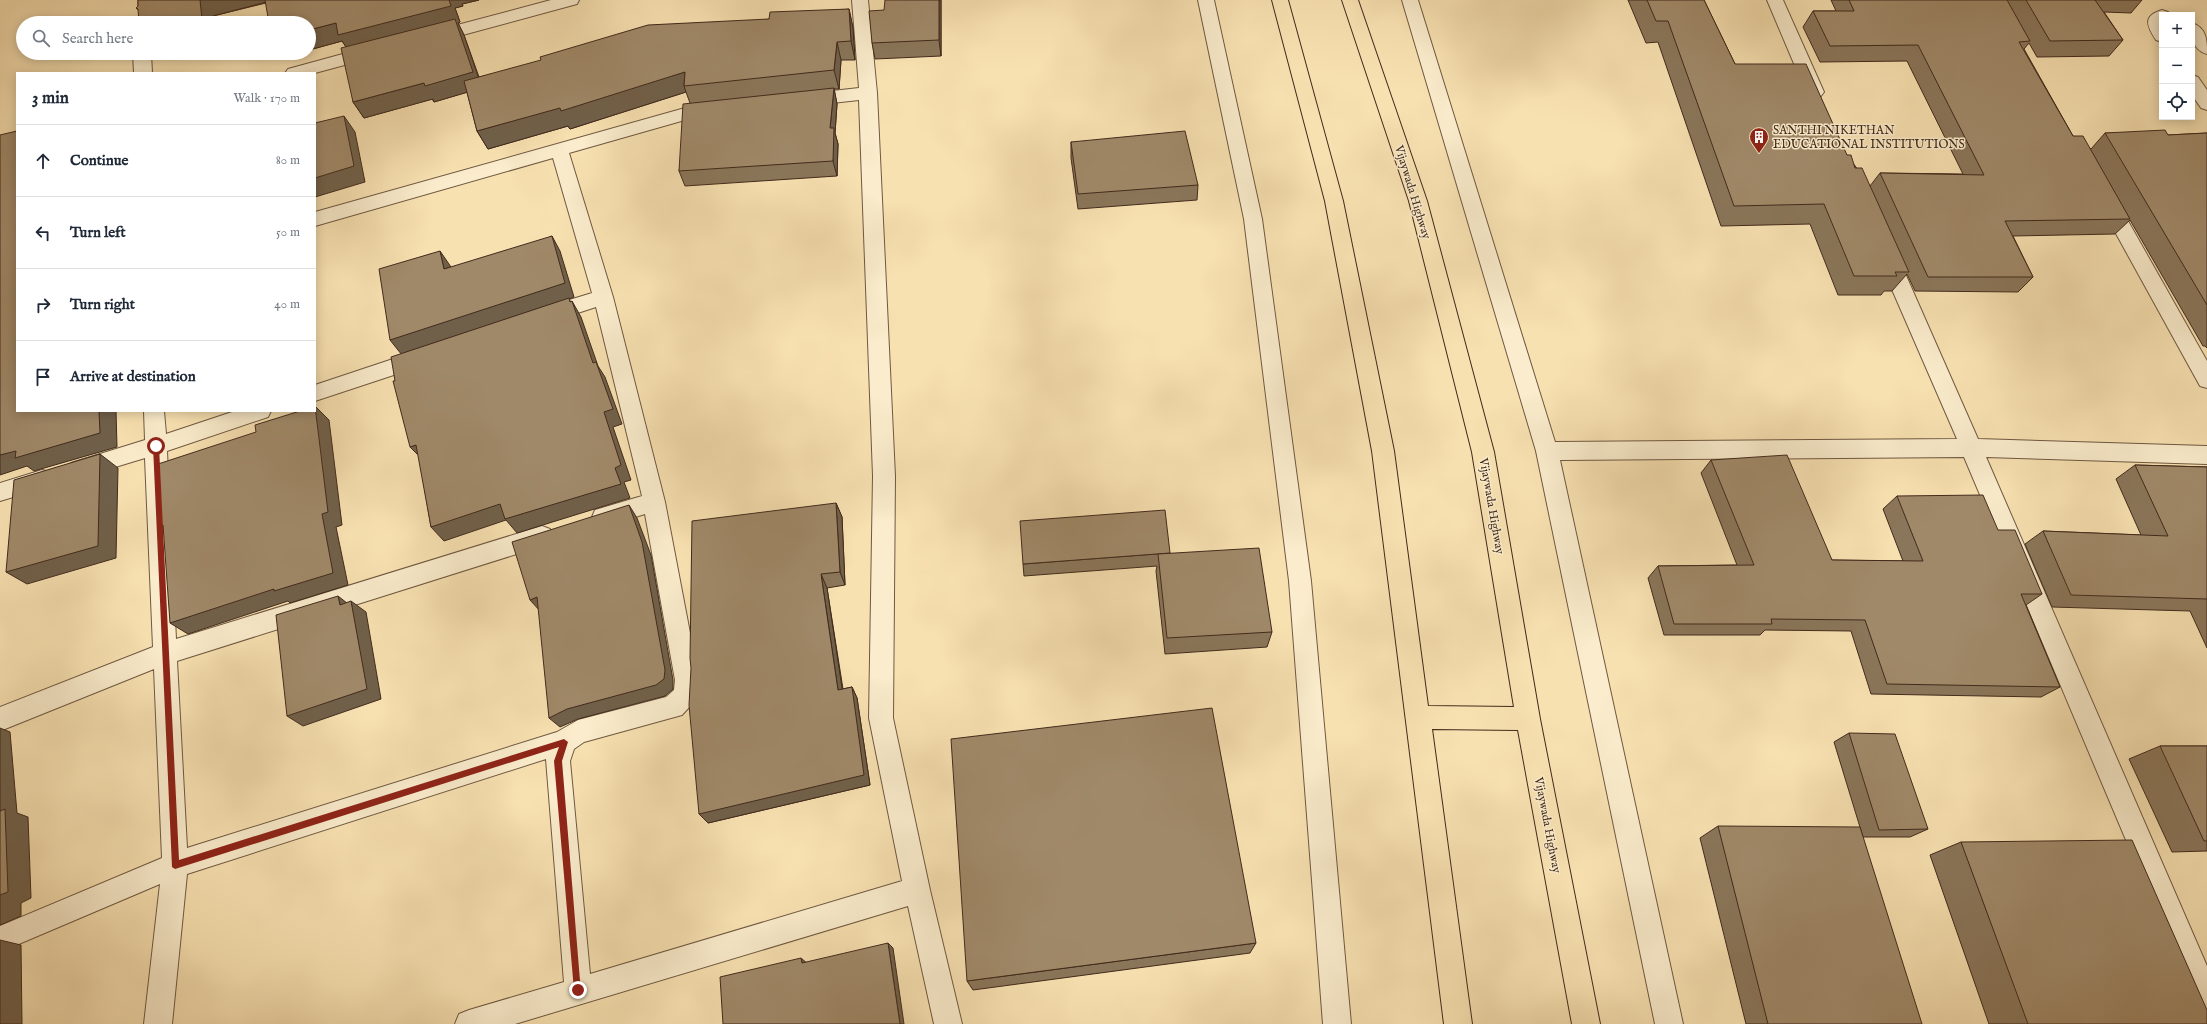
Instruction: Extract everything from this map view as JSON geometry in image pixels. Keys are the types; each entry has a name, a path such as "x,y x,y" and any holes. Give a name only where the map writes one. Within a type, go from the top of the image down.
{"highway":[{"path":"1280,0 1334,201 1383,451 1458,1024"},
{"name":"Vijaywada Highway","path":"1350,0 1418,201 1483,452 1528,719 1586,1024"},
{"path":"1419,717 1528,719"}],"street":[{"path":"417,41 572,0"},
{"path":"860,0 868,93 884,476 881,718 916,890 948,1024"},
{"path":"1206,0 1253,219 1297,558 1337,1024"},
{"path":"1410,0 1547,451 1669,1024"},
{"path":"1775,0 1822,108"},
{"path":"2157,0 2166,12"},
{"path":"2159,17 2157,18 2157,27 2159,31"},
{"path":"2195,34 2207,48"},
{"path":"298,72 386,49"},
{"path":"142,60 143,72"},
{"path":"2194,84 2207,104"},
{"path":"791,101 868,93"},
{"path":"316,219 692,112 730,108"},
{"path":"0,939 175,865 564,742 578,732 673,707 685,695 687,680 654,502 603,297 559,149"},
{"path":"2099,187 2207,380"},
{"path":"1880,238 1972,448 2078,702 2207,998"},
{"path":"527,322 603,297"},
{"path":"316,393 436,352"},
{"path":"154,412 167,653 175,865 158,1024"},
{"path":"0,492 156,446 258,412"},
{"path":"1547,451 1972,448 2135,451 2207,455"},
{"path":"585,523 654,502"},
{"path":"0,719 167,653 562,530"},
{"path":"564,742 558,761 578,990"},
{"path":"469,1024 578,990 916,890"}],"building":[{"path":"138,0 200,0 202,16 138,16 138,9 136,8 138,6"},
{"path":"265,0 449,0 451,6 338,35 336,23 316,28 316,16 268,16"},
{"path":"885,0 939,0 939,40 872,43 869,11 884,10"},
{"path":"1647,0 1704,0 1735,64 1806,64 1847,155 1851,155 1855,168 1862,168 1909,272 1895,272 1897,276 1854,276 1824,204 1734,206 1668,21 1656,21"},
{"path":"1849,0 2007,0 2030,41 2019,42 2073,136 2083,136 2130,219 2005,221 2033,277 1928,277 1880,173 1984,175 1918,45 1830,46 1813,11 1854,11"},
{"path":"2026,0 2095,0 2123,40 2050,41"},
{"path":"849,9 851,41 837,42 834,70 684,86 685,72 561,111 560,108 477,131 464,81 541,60 540,57 648,25 769,19 770,12"},
{"path":"455,19 473,72 425,86 424,83 353,102 341,48"},
{"path":"834,88 830,128 834,128 833,161 679,171 683,104"},
{"path":"344,116 354,166 316,178 316,123"},
{"path":"2165,130 2168,135 2207,133 2207,305 2105,133"},
{"path":"16,131 16,412 99,412 100,433 15,458 16,451 0,455 0,135"},
{"path":"1185,131 1198,185 1078,194 1071,142"},
{"path":"552,236 565,283 390,340 379,269 440,251 444,269"},
{"path":"569,298 570,302 572,301 593,363 596,362 613,409 604,412 621,465 615,468 621,484 505,519 500,504 431,527 416,445 410,447 393,381 395,381 391,357"},
{"path":"297,412 316,412 328,512 322,514 333,573 274,591 274,589 170,623 163,525 159,527 155,465 256,432 255,425"},
{"path":"100,454 98,546 6,572 14,480"},
{"path":"1787,455 1832,560 1923,561 1897,496 1983,495 1998,530 2015,530 2042,594 2021,594 2060,687 1887,684 1865,620 1771,619 1772,624 1674,624 1658,566 1754,565 1711,460"},
{"path":"2135,465 2207,467 2207,599 2071,595 2043,531 2168,536"},
{"path":"836,503 840,572 821,574 838,690 852,687 864,775 699,814 689,705 691,668 692,521"},
{"path":"629,505 642,542 665,670 664,679 656,685 567,709 549,718 537,597 530,600 512,542"},
{"path":"1165,510 1170,553 1023,564 1020,521"},
{"path":"1259,548 1272,632 1167,638 1158,554"},
{"path":"338,596 340,605 351,601 367,689 287,716 276,615"},
{"path":"1212,708 1256,943 967,981 951,739"},
{"path":"1849,733 1895,734 1928,829 1879,830"},
{"path":"2160,746 2207,746 2207,841 2204,841"},
{"path":"5,809 8,892 0,895 0,811"},
{"path":"1718,826 1860,827 1922,1024 1768,1024"},
{"path":"2132,840 2207,1010 2207,1024 2028,1024 1961,842"},
{"path":"888,943 900,1024 723,1024 720,977 801,958 802,963"}],"place":[{"name":"SANTHI NIKETHAN EDUCATIONAL INSTITUTIONS","path":"1759,154"}],"route":[{"path":"156,446 167,653 175,865 564,742 558,761 578,990"}]}
